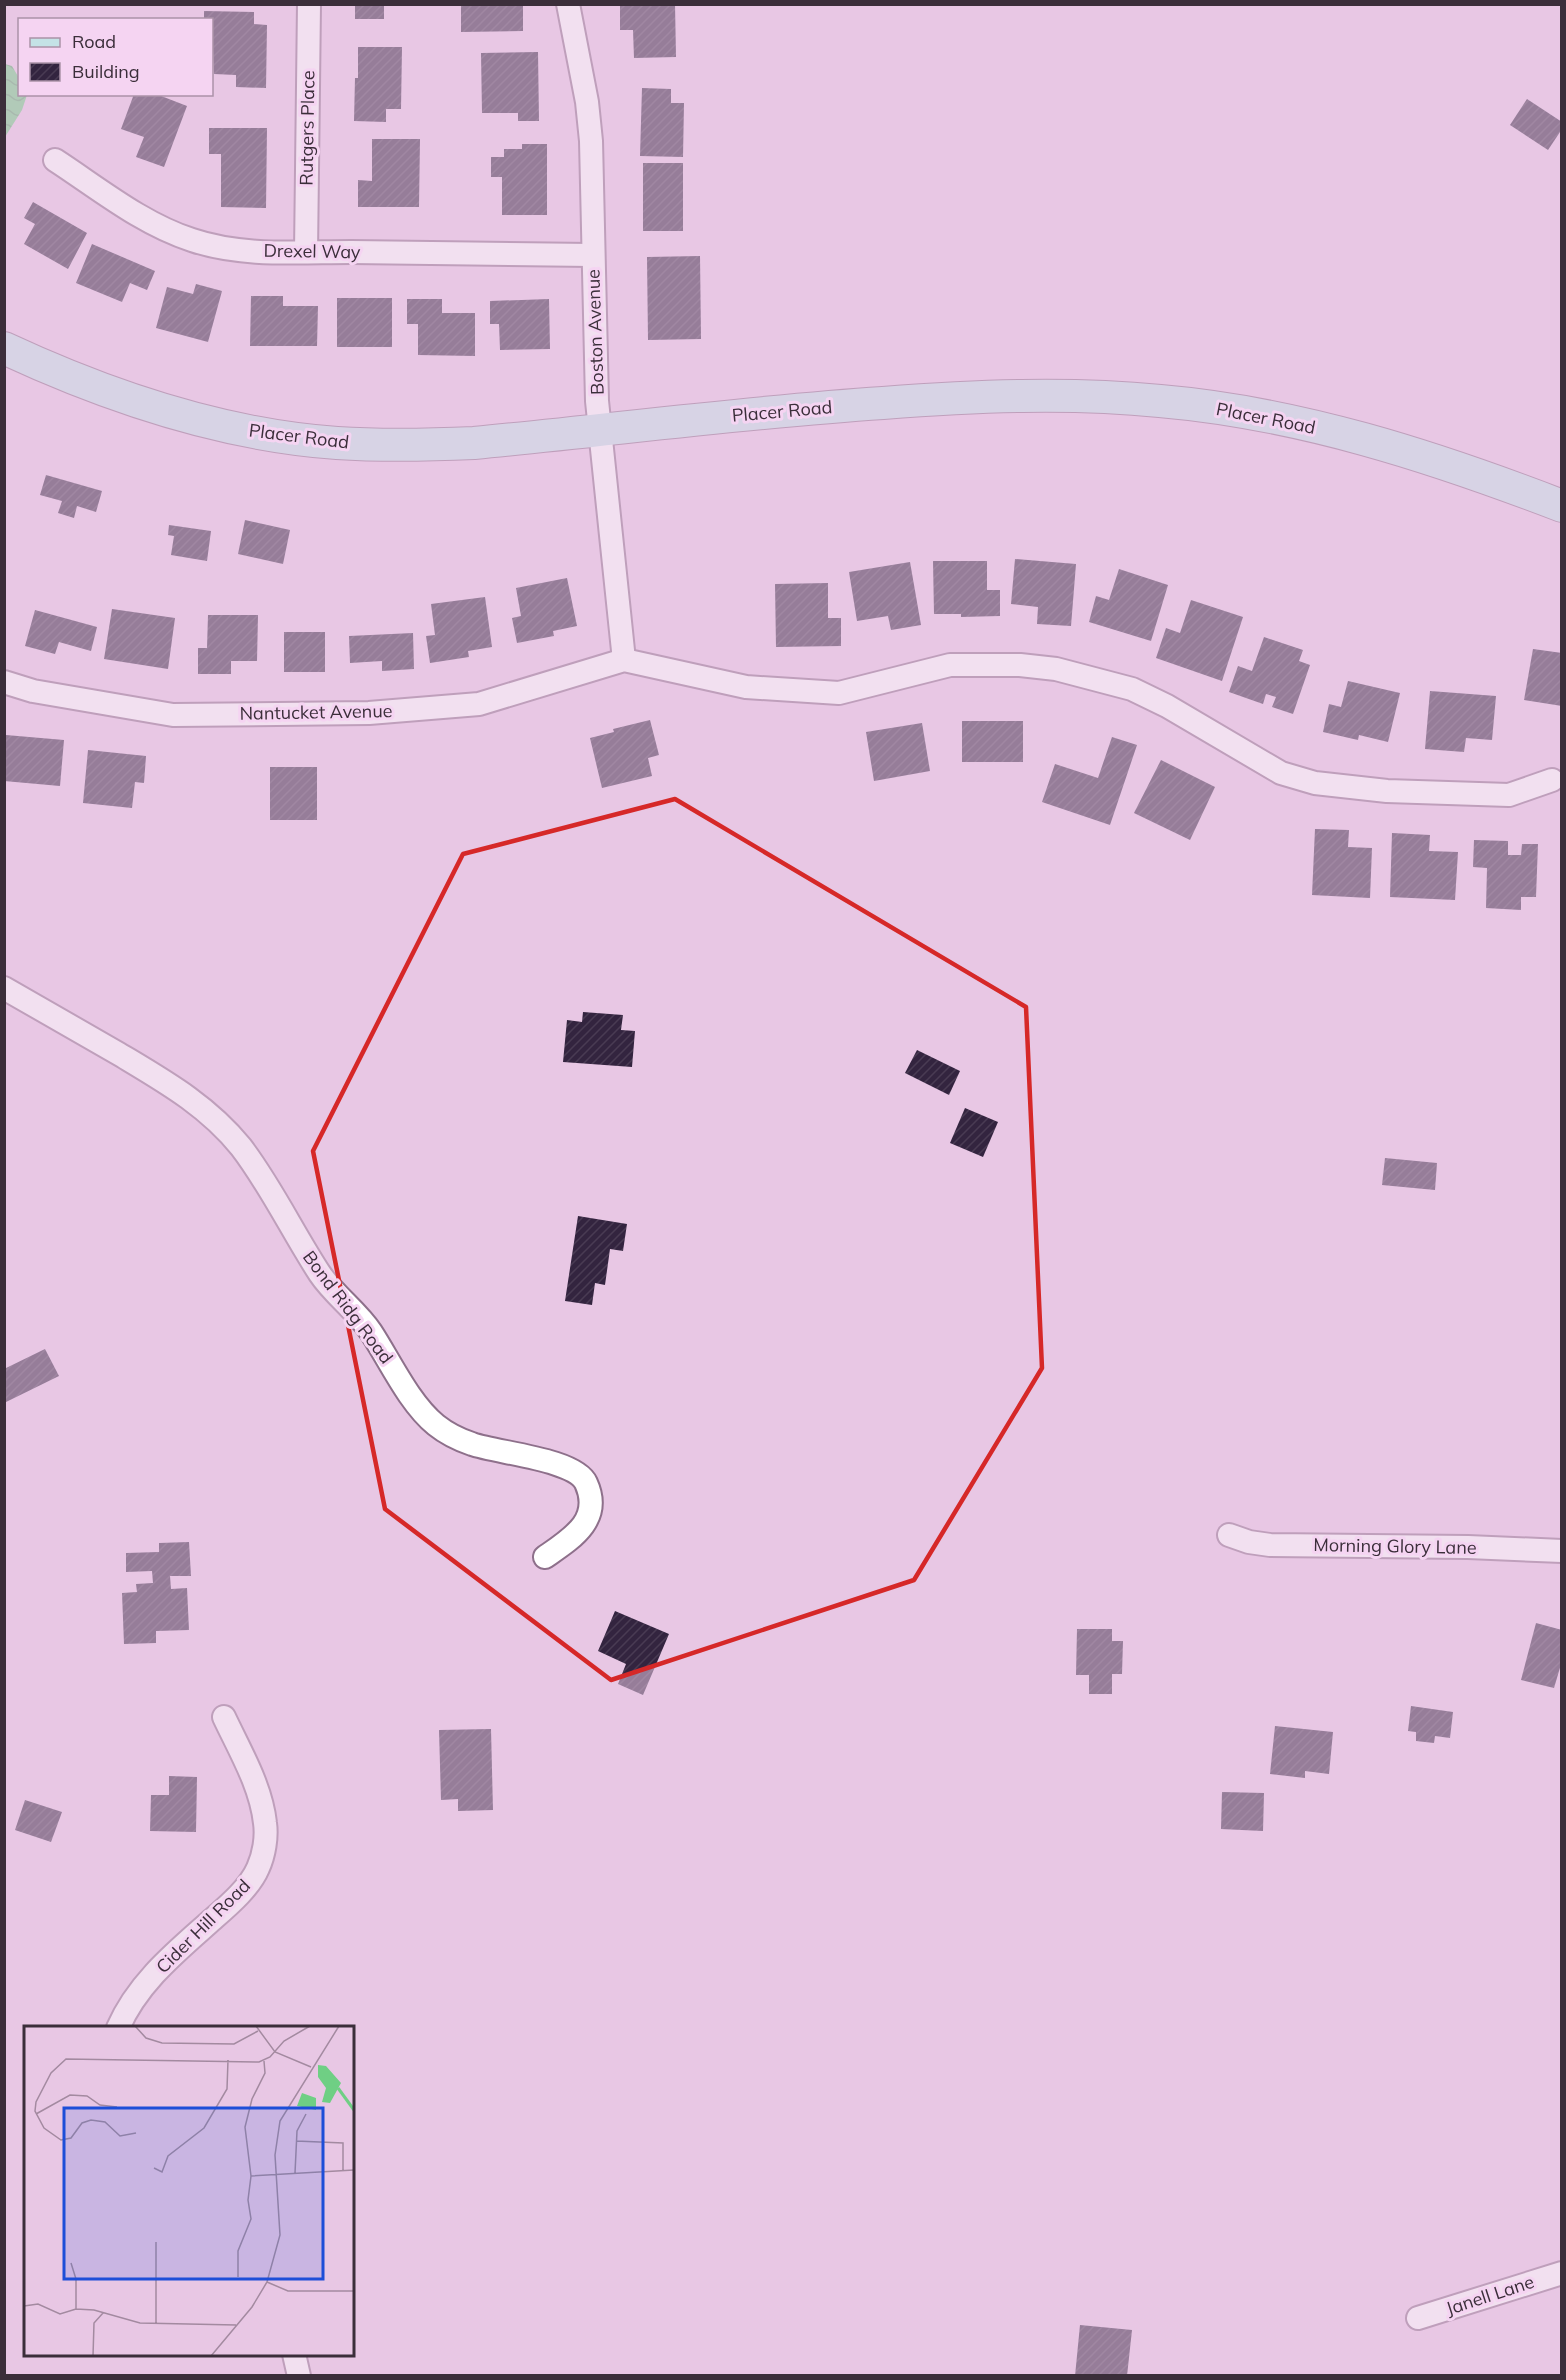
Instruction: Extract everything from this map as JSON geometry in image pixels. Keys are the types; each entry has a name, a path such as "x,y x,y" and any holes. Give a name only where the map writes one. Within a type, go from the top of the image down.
{"main road":[{"name":"Placer Road","path":"4,348 64,375 122,397 227,426 312,440 434,445 600,431 786,410 956,398 1072,397 1161,401 1239,412 1330,430 1471,471 1562,506"}],"street":[{"name":"Rutgers Place","path":"306,252 309,4"},
{"name":"Boston Avenue","path":"568,4 587,102 591,141 592,255 600,431 624,660"},
{"name":"Drexel Way","path":"55,160 146,219 179,235 225,248 306,252 592,255"},
{"name":"Nantucket Avenue","path":"4,682 33,691 173,715 369,713 479,704 624,660"},
{"path":"624,660 746,687 839,693 950,665 1020,665 1056,669 1132,689 1167,706 1281,773 1315,783 1387,791 1509,795 1552,780"},
{"name":"Bond Ridg Road","path":"4,988 161,1079 211,1114 242,1148 322,1277 369,1329 410,1394 436,1425 473,1444 554,1463 569,1468 582,1477 586,1482 590,1498 588,1517 578,1533 545,1557"},
{"name":"Morning Glory Lane","path":"1229,1535 1250,1542 1270,1545 1457,1547 1562,1551"},
{"name":"Cider Hill Road","path":"119,2026 127,2008 140,1990 170,1958 229,1904 258,1868 266,1839 262,1803 224,1717"},
{"name":"Janell Lane","path":"1418,2318 1562,2273"},
{"path":"294,2356 298,2376"}],"highlighted area":[{"path":"675,799 1026,1007 1042,1368 914,1580 611,1680 385,1509 313,1151 463,854"}],"water":[{"path":"5,64 12,66 18,76 18,96 27,96 22,110 5,137"}],"building":[{"path":"355,4 384,4 384,19 355,19"},
{"path":"461,4 523,4 523,31 461,32"},
{"path":"620,4 675,4 676,57 634,58 633,30 620,30"},
{"path":"204,11 254,12 254,24 267,25 266,88 236,87 236,75 214,74 213,18 204,18"},
{"path":"358,47 402,47 401,109 386,109 386,122 354,121"},
{"path":"538,52 539,121 518,121 518,113 482,113 481,53"},
{"path":"642,88 671,89 671,103 684,103 683,157 640,156"},
{"path":"133,96 161,96 187,106 164,167 136,157 144,137 121,129"},
{"path":"1527,99 1562,122 1562,129 1548,150 1510,125"},
{"path":"209,128 267,128 266,208 221,207 221,154 209,154"},
{"path":"372,139 420,139 419,207 358,207 358,180 372,181"},
{"path":"522,144 547,144 547,215 502,215 502,177 491,177 491,157 504,157 504,149 522,149"},
{"path":"643,163 683,163 683,231 643,231"},
{"path":"33,202 87,233 68,269 24,244 35,224 24,218"},
{"path":"92,244 155,271 147,290 130,283 122,302 76,283"},
{"path":"700,256 701,339 648,340 647,257"},
{"path":"196,284 222,291 208,342 156,328 167,287 193,294"},
{"path":"251,296 283,296 283,306 318,306 317,346 250,346"},
{"path":"337,298 392,298 392,347 337,347"},
{"path":"407,299 442,299 442,313 475,313 475,356 418,355 418,324 407,324"},
{"path":"549,299 550,349 500,350 499,324 490,324 490,301"},
{"path":"46,475 102,491 96,512 77,506 74,518 58,513 62,501 40,495"},
{"path":"245,520 290,530 283,564 238,554"},
{"path":"169,525 211,531 207,561 171,555 174,536 168,535"},
{"path":"1015,559 1076,564 1071,626 1037,624 1038,607 1011,604"},
{"path":"933,561 987,561 987,590 1000,590 1000,616 961,617 961,614 934,614"},
{"path":"910,562 921,625 891,630 888,616 857,621 849,572"},
{"path":"1119,569 1168,585 1151,641 1089,622 1096,596 1109,600"},
{"path":"567,578 577,626 553,631 554,636 517,643 512,618 521,616 516,588"},
{"path":"828,583 828,618 841,618 841,646 776,647 775,584"},
{"path":"485,597 492,647 468,651 469,657 430,663 426,636 435,635 431,604"},
{"path":"1191,600 1243,617 1222,681 1156,658 1166,628 1180,633"},
{"path":"112,609 175,618 168,669 104,659"},
{"path":"35,610 97,627 91,651 59,642 55,654 25,646"},
{"path":"208,615 258,615 257,661 231,661 231,674 198,674 198,648 207,648"},
{"path":"284,632 325,632 325,672 284,672"},
{"path":"413,633 414,669 382,671 382,661 350,663 349,636"},
{"path":"1264,637 1303,650 1299,661 1310,665 1293,714 1272,707 1276,697 1266,694 1263,704 1229,692 1238,666 1252,671"},
{"path":"1533,649 1562,653 1562,706 1524,700"},
{"path":"1348,681 1400,693 1388,742 1359,735 1358,740 1323,732 1329,704 1341,707"},
{"path":"1430,691 1496,696 1492,740 1466,738 1464,752 1425,749"},
{"path":"650,720 659,755 648,758 652,776 602,788 590,738 614,732 613,729"},
{"path":"962,721 1023,721 1023,762 962,762"},
{"path":"922,723 930,771 874,781 866,732"},
{"path":"6,735 64,740 60,786 4,781"},
{"path":"1112,737 1137,745 1110,825 1042,802 1055,764 1098,778"},
{"path":"88,750 146,756 144,783 135,782 132,808 83,803"},
{"path":"1161,760 1215,787 1190,840 1134,813"},
{"path":"270,767 317,767 317,820 270,820"},
{"path":"1315,829 1349,830 1348,847 1372,848 1370,898 1312,895"},
{"path":"1392,833 1430,835 1429,851 1458,852 1455,900 1390,897"},
{"path":"1474,840 1508,841 1508,855 1521,855 1522,844 1538,844 1536,897 1521,897 1521,910 1486,908 1487,868 1473,867"},
{"path":"583,1012 623,1015 621,1030 635,1031 632,1067 563,1062 567,1020 582,1022"},
{"path":"917,1050 960,1071 949,1095 905,1073"},
{"path":"965,1108 998,1122 983,1157 950,1143"},
{"path":"1385,1158 1437,1163 1435,1190 1382,1185"},
{"path":"578,1216 627,1224 623,1251 610,1249 605,1285 595,1283 592,1305 565,1301"},
{"path":"45,1349 59,1376 4,1403 4,1369"},
{"path":"189,1542 191,1576 170,1576 171,1589 187,1588 189,1630 156,1631 156,1643 124,1644 122,1593 137,1592 136,1584 153,1583 152,1571 126,1572 126,1553 159,1552 159,1543"},
{"path":"615,1611 669,1634 643,1695 618,1684 626,1664 598,1651"},
{"path":"1536,1623 1562,1630 1562,1661 1554,1688 1521,1680"},
{"path":"1077,1629 1112,1629 1112,1641 1123,1641 1122,1674 1112,1674 1112,1694 1089,1694 1089,1675 1076,1675"},
{"path":"1411,1706 1453,1712 1450,1738 1435,1736 1434,1743 1416,1741 1416,1732 1408,1731"},
{"path":"1275,1726 1333,1732 1329,1774 1305,1771 1305,1778 1270,1774"},
{"path":"491,1729 493,1810 458,1811 458,1799 441,1800 439,1730"},
{"path":"169,1776 197,1777 196,1832 150,1831 151,1795 169,1795"},
{"path":"1222,1792 1264,1793 1263,1831 1221,1829"},
{"path":"25,1800 62,1812 51,1842 15,1830"},
{"path":"1080,2325 1132,2330 1127,2376 1075,2376"}]}
